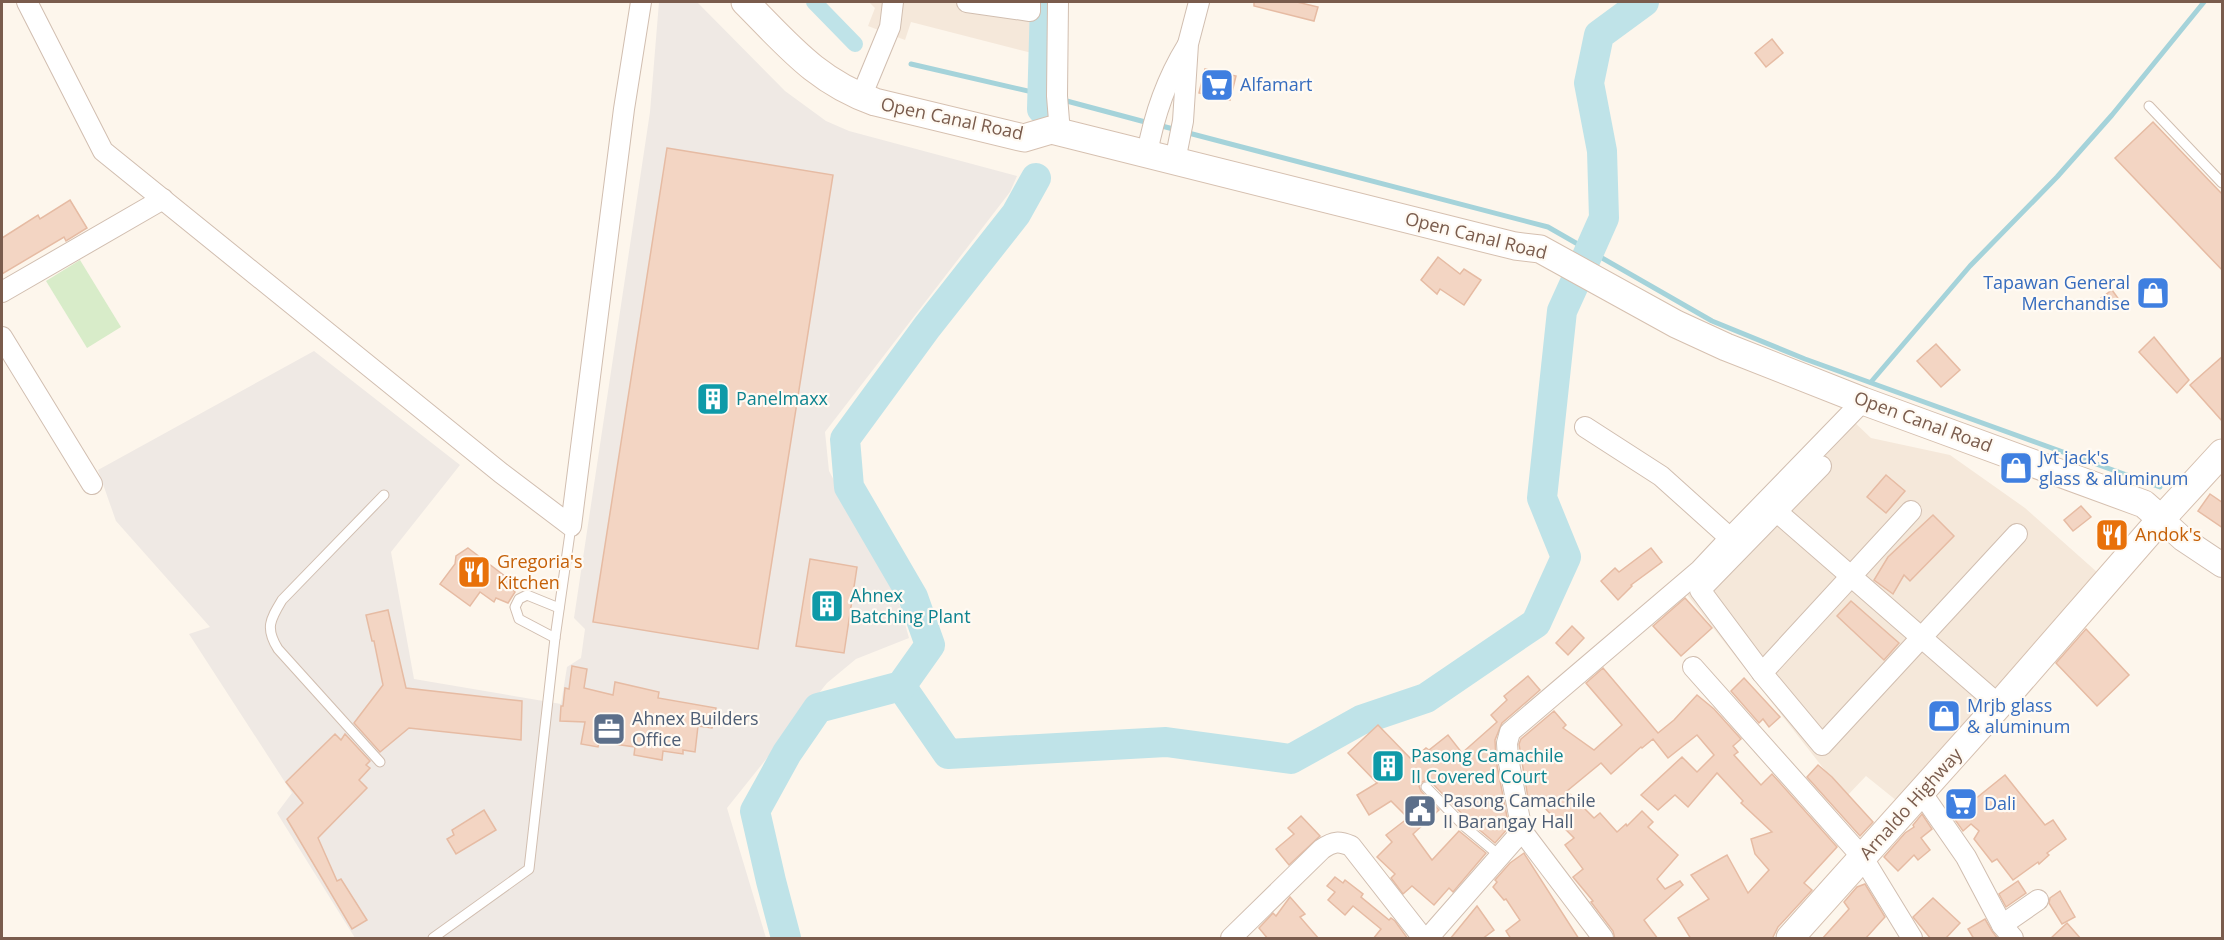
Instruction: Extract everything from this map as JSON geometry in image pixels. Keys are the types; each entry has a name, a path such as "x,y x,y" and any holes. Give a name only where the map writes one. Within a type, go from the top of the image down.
{"main road":[{"name":"Open Canal Road","path":"745,2 815,71 861,97 1024,138 1051,130 1058,112 1179,140 1515,246 1540,249 1703,337 1863,400 2144,504 2161,519"},
{"name":"Arnaldo Highway","path":"1790,939 2161,519 2223,453"}],"street":[{"path":"27,2 103,151 501,473 571,526 624,109 641,2"},
{"path":"861,97 890,27 892,2"},
{"path":"969,2 1030,11 1030,2"},
{"path":"1058,2 1058,112"},
{"path":"1179,140 1188,44 1199,2"},
{"path":"1151,134 1173,68 1188,44"},
{"path":"2,292 163,199"},
{"path":"2,337 92,484"},
{"path":"1603,939 1522,831 1508,758 1507,743 1510,732 1700,570 1863,400"},
{"path":"1585,427 1661,476 1730,538"},
{"path":"1821,466 1700,590 1762,672 1822,745 2017,534"},
{"path":"1762,672 1911,510"},
{"path":"1776,511 1999,705"},
{"name":"Open Canal Road","path":"2161,519 2183,539 2223,565"},
{"path":"1694,667 1863,858 1912,939"},
{"path":"1922,792 1966,857 2008,932 2038,900"},
{"path":"1428,939 1522,831"},
{"path":"1231,939 1322,849 1332,842 1340,841 1351,846 1423,939"}],"lane":[{"path":"1165,89 1185,93"},
{"path":"2149,106 2223,183"},
{"path":"380,762 278,649 271,639 269,630 271,618 282,600 384,495"},
{"path":"433,939 529,868 555,638 571,526"},
{"path":"555,638 519,619 515,607 519,599 527,596 559,608"},
{"path":"1426,787 1464,826 1500,856"}],"shaded area":[{"path":"659,2 697,2 785,91 826,121 849,131 1017,176 1010,192 825,432 829,471 899,603 909,638 856,659 827,683 727,808 766,938 355,938 277,813 292,793 189,634 210,627 116,521 98,470 314,351 460,465 391,552 414,679 561,704 567,667 581,658 585,629 574,618 650,112"},
{"path":"869,2 1038,2 1036,54 911,22 905,40 868,26 875,8"},
{"path":"1850,418 1871,438 1950,455 2025,508 2097,572 1897,801 1866,776 1846,797 1685,592"}],"green space":[{"path":"80,260 121,327 87,348 46,281"}],"building":[{"path":"1254,2 1297,2 1318,7 1314,21 1254,6"},
{"path":"1772,39 1783,53 1766,67 1755,53"},
{"name":"Alfamart","path":"1205,69 1236,76 1230,100 1199,93"},
{"path":"2153,122 2223,195 2223,271 2115,158"},
{"name":"Panelmaxx","path":"667,148 833,175 758,649 593,622"},
{"path":"70,200 87,228 66,241 64,237 2,274 2,238 38,215 40,219"},
{"path":"1438,257 1460,274 1464,269 1481,280 1464,305 1440,289 1437,294 1421,280"},
{"path":"2112,290 2120,301 2109,309 2101,298"},
{"path":"2154,337 2189,380 2177,393 2139,352"},
{"path":"1936,344 1960,370 1941,387 1917,361"},
{"path":"2223,356 2223,422 2190,385"},
{"path":"1886,475 1905,491 1886,513 1867,497"},
{"path":"2210,494 2223,503 2223,528 2198,511"},
{"path":"2081,506 2091,517 2073,531 2064,520"},
{"path":"1933,515 1954,536 1910,581 1904,575 1893,594 1874,580 1888,557"},
{"name":"Gregoria's Kitchen","path":"468,548 510,580 508,584 515,592 508,603 496,598 494,602 480,592 470,606 440,584 455,564 456,556"},
{"path":"1651,548 1662,562 1631,585 1618,600 1601,581 1615,568 1619,572"},
{"name":"Ahnex Batching Plant","path":"810,559 857,567 844,653 796,646"},
{"path":"1685,598 1712,628 1681,656 1653,626"},
{"path":"1851,601 1899,643 1884,660 1837,616"},
{"path":"388,610 406,688 522,701 521,740 409,728 380,752 354,723 383,685 366,615"},
{"path":"1572,626 1584,638 1568,655 1556,643"},
{"path":"2086,629 2129,675 2097,706 2056,663"},
{"path":"572,666 587,669 584,688 613,695 615,682 659,692 658,698 716,708 712,728 698,726 695,752 683,750 683,754 663,751 662,760 634,755 635,747 599,742 598,747 581,744 585,722 560,721 561,706 563,706 565,688 569,689"},
{"path":"1603,668 1658,733 1674,720 1697,695 1714,709 1741,739 1733,746 1738,752 1734,755 1761,785 1772,774 1837,847 1804,883 1812,890 1778,927 1772,939 1691,939 1678,918 1709,899 1691,875 1727,855 1748,893 1769,870 1755,854 1751,839 1772,832 1741,803 1743,801 1717,773 1688,807 1675,795 1658,810 1641,795 1682,757 1697,772 1714,755 1697,735 1668,758 1653,739 1611,774 1601,763 1567,791 1594,818 1600,813 1617,832 1626,824 1627,826 1642,811 1653,822 1648,827 1678,855 1657,879 1665,889 1680,881 1683,885 1644,920 1658,939 1615,939 1613,931 1591,902 1593,901 1573,877 1583,869 1565,845 1574,838 1535,798 1529,804 1519,744 1521,739 1554,711 1566,725 1563,728 1594,750 1622,725 1586,683"},
{"path":"1528,676 1540,690 1502,723 1495,740 1496,760 1509,827 1495,843 1469,821 1431,782 1427,780 1422,782 1419,786 1421,791 1439,810 1413,834 1432,860 1459,831 1486,853 1453,892 1449,888 1434,905 1412,886 1403,894 1391,878 1395,874 1377,857 1392,842 1386,835 1408,818 1391,801 1369,815 1357,795 1377,783 1348,753 1378,725 1412,760 1426,748 1429,750 1448,735 1462,753 1497,722 1491,715 1507,700 1504,696"},
{"path":"1744,678 1780,717 1769,727 1763,719 1759,723 1731,691"},
{"path":"335,734 341,740 345,734 370,761 366,765 370,768 359,780 367,788 318,838 337,881 341,879 367,920 352,929 287,819 303,803 286,782"},
{"path":"1818,765 1873,822 1860,836 1807,777"},
{"path":"2005,775 2045,825 2053,820 2066,839 2047,853 2049,855 2039,864 2038,862 2013,880 1997,859 1992,862 1974,839 1979,831 1971,824 1963,831 1953,817"},
{"path":"484,810 496,830 456,854 447,839 454,835 452,830"},
{"path":"1922,814 1932,829 1921,838 1930,850 1918,860 1914,855 1898,871 1884,857 1905,833 1914,827 1913,825"},
{"path":"1301,816 1320,836 1289,865 1276,849 1294,834 1288,828"},
{"path":"1524,853 1579,939 1511,939 1506,931 1520,920 1506,899 1504,900 1493,887 1497,882 1495,880 1510,863"},
{"path":"1335,877 1343,883 1345,880 1363,894 1361,897 1389,920 1391,918 1395,921 1408,939 1373,939 1381,929 1353,906 1345,915 1328,900 1335,892 1327,886"},
{"path":"2018,881 2026,893 2006,907 1999,894"},
{"path":"1865,884 1885,917 1865,939 1822,939 1849,909 1844,902 1857,887"},
{"path":"2060,891 2075,917 2062,924 2049,903 2050,898"},
{"path":"1290,897 1305,914 1300,917 1319,939 1268,939 1259,928 1273,913 1276,916"},
{"path":"1933,898 1960,923 1945,939 1931,939 1913,917"},
{"path":"1477,906 1494,930 1482,939 1450,939"},
{"path":"1985,919 1998,939 1974,939 1968,929"},
{"path":"2067,923 2081,939 2050,939"}],"waterway":[{"path":"814,2 855,44"},
{"path":"1042,109 1045,2"},
{"path":"1584,263 1604,218 1602,151 1589,83 1599,35 1644,2"},
{"path":"1871,382 1970,266 2057,177 2112,115 2204,2"},
{"path":"911,64 1054,97"},
{"path":"1063,100 1149,123"},
{"path":"1158,125 1548,227 1712,321 1805,359 2160,487"},
{"path":"786,938 755,811 787,753 818,708 901,686 930,645 913,597 849,487 845,439 927,327 1016,214 1036,178"},
{"path":"901,686 948,754 1166,742 1291,759 1361,720 1426,698 1536,623 1566,557 1542,498 1562,311 1577,278"}],"place":[{"name":"Alfamart","path":"1217,85"},
{"name":"Tapawan General Merchandise","path":"2153,293"},
{"name":"Panelmaxx","path":"713,399"},
{"name":"Jvt jack's glass & aluminum","path":"2016,468"},
{"name":"Andok's","path":"2112,535"},
{"name":"Gregoria's Kitchen","path":"474,572"},
{"name":"Ahnex Batching Plant","path":"827,606"},
{"name":"Mrjb glass & aluminum","path":"1944,716"},
{"name":"Ahnex Builders Office","path":"609,729"},
{"name":"Pasong Camachile II Covered Court","path":"1388,766"},
{"name":"Dali","path":"1961,804"},
{"name":"Pasong Camachile II Barangay Hall","path":"1420,811"}]}
